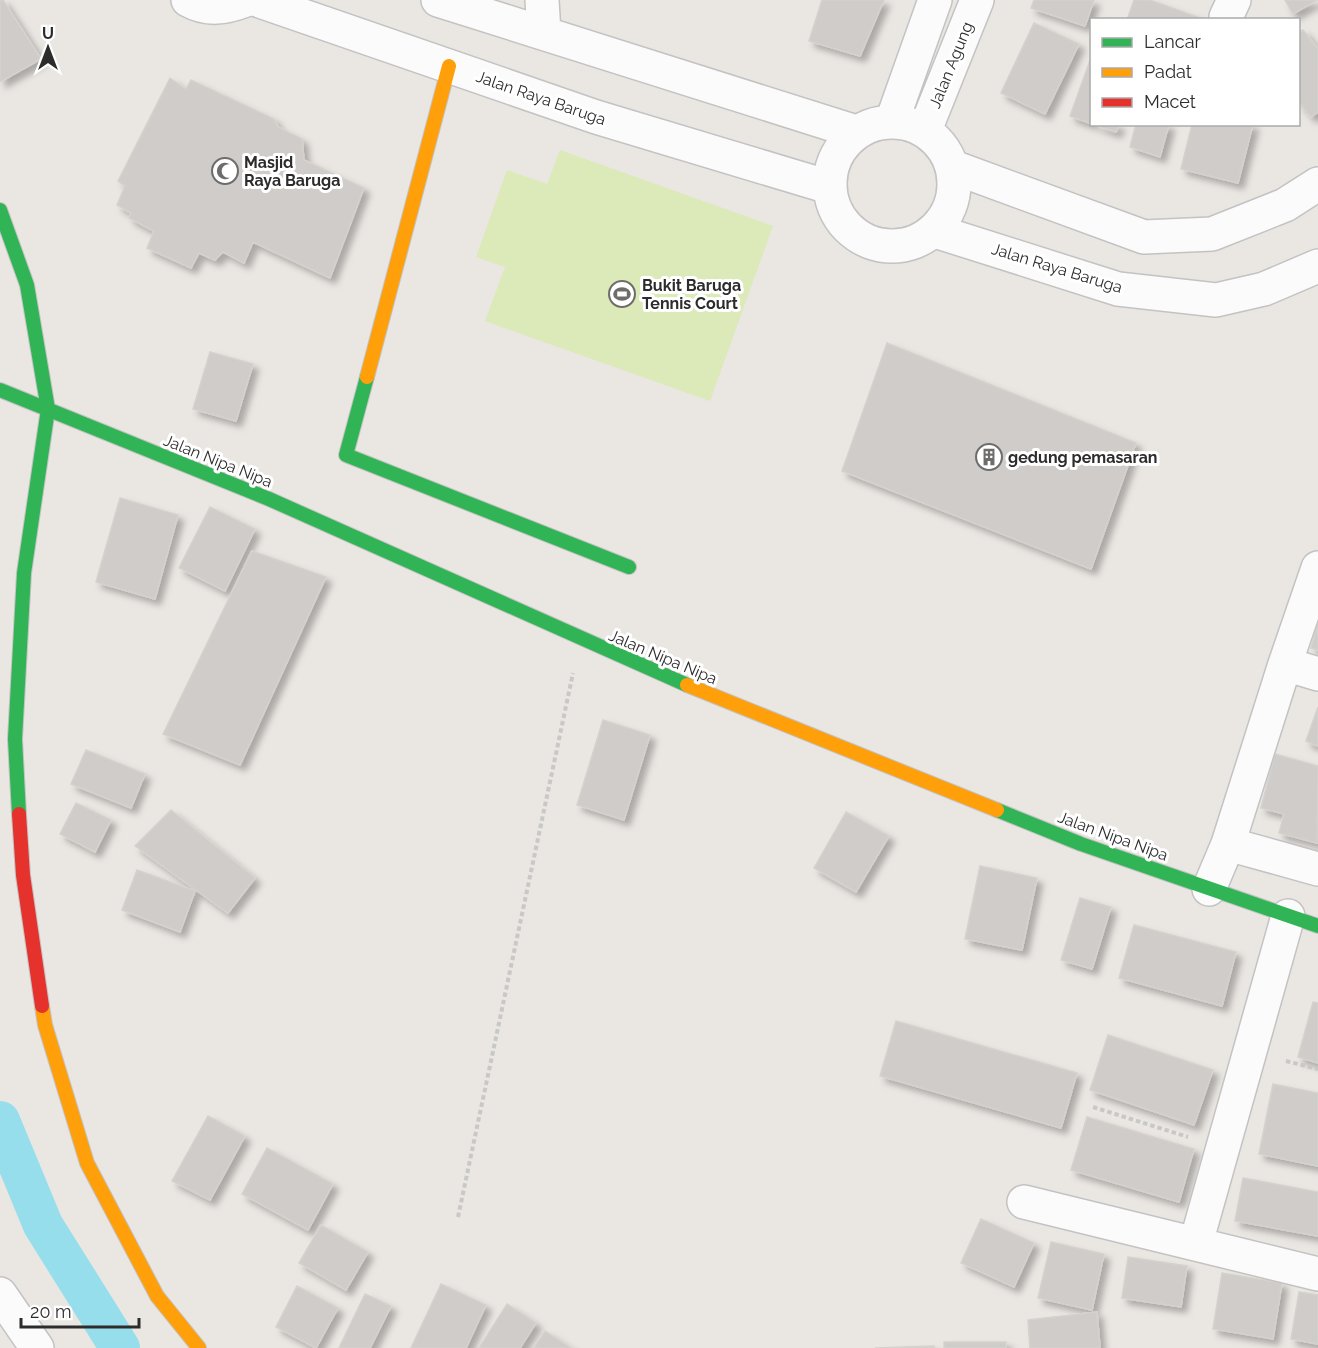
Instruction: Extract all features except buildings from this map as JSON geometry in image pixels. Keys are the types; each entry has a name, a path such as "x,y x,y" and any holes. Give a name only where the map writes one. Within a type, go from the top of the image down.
{"street":[{"path":"188,0 198,5 225,8 246,0"},
{"name":"Jalan Raya Baruga","path":"257,0 596,117 829,187"},
{"path":"438,0 856,132"},
{"path":"542,0 544,33"},
{"path":"892,121 935,0"},
{"name":"Jalan Agung","path":"925,130 977,0"},
{"path":"449,66 345,455 629,567"},
{"path":"892,121 925,130 938,140 953,167 953,201 935,231 915,243 891,248 868,243 848,230 835,210 829,187 831,166 841,147 856,132 892,121"},
{"path":"953,167 1144,237 1212,234 1285,205 1318,184"},
{"path":"0,210 27,285 48,409 24,573 15,739 23,875 45,1025 87,1163 158,1296 200,1348"},
{"name":"Jalan Raya Baruga","path":"935,231 1118,289 1216,300 1264,289 1318,266"},
{"name":"Jalan Nipa Nipa","path":"3,391 269,499 581,640 712,696 1081,844 1318,926"},
{"path":"1209,889 1228,844 1318,568"},
{"path":"1285,664 1318,674"},
{"path":"1228,844 1318,869"},
{"path":"1196,1243 1248,1051 1288,916"},
{"path":"1024,1202 1318,1274"},
{"path":"0,1294 37,1348"}],"path":[{"path":"458,1217 581,640"},
{"path":"1093,1107 1223,1148"}],"green space":[{"name":"Bukit Baruga Tennis Court","path":"560,150 773,226 710,401 485,321 505,267 476,257 507,170 547,184"}],"waterway":[{"path":"0,1121 43,1225 120,1348"}],"traffic: fast":[{"path":"0,210 27,285 48,409 24,573 15,739 19,814"},
{"path":"367,377 346,455 629,567"},
{"path":"0,390 269,499 687,685"},
{"path":"997,810 1081,844 1318,926"}],"traffic: slow":[{"path":"367,377 449,66"},
{"path":"687,685 997,810"},
{"path":"42,1006 45,1025 87,1163 157,1296 199,1348"}],"traffic: jam":[{"path":"19,814 23,875 42,1006"}],"place":[{"name":"Masjid Raya Baruga","path":"225,171"},
{"name":"Bukit Baruga Tennis Court","path":"622,294"},
{"name":"gedung pemasaran","path":"989,457"}]}
